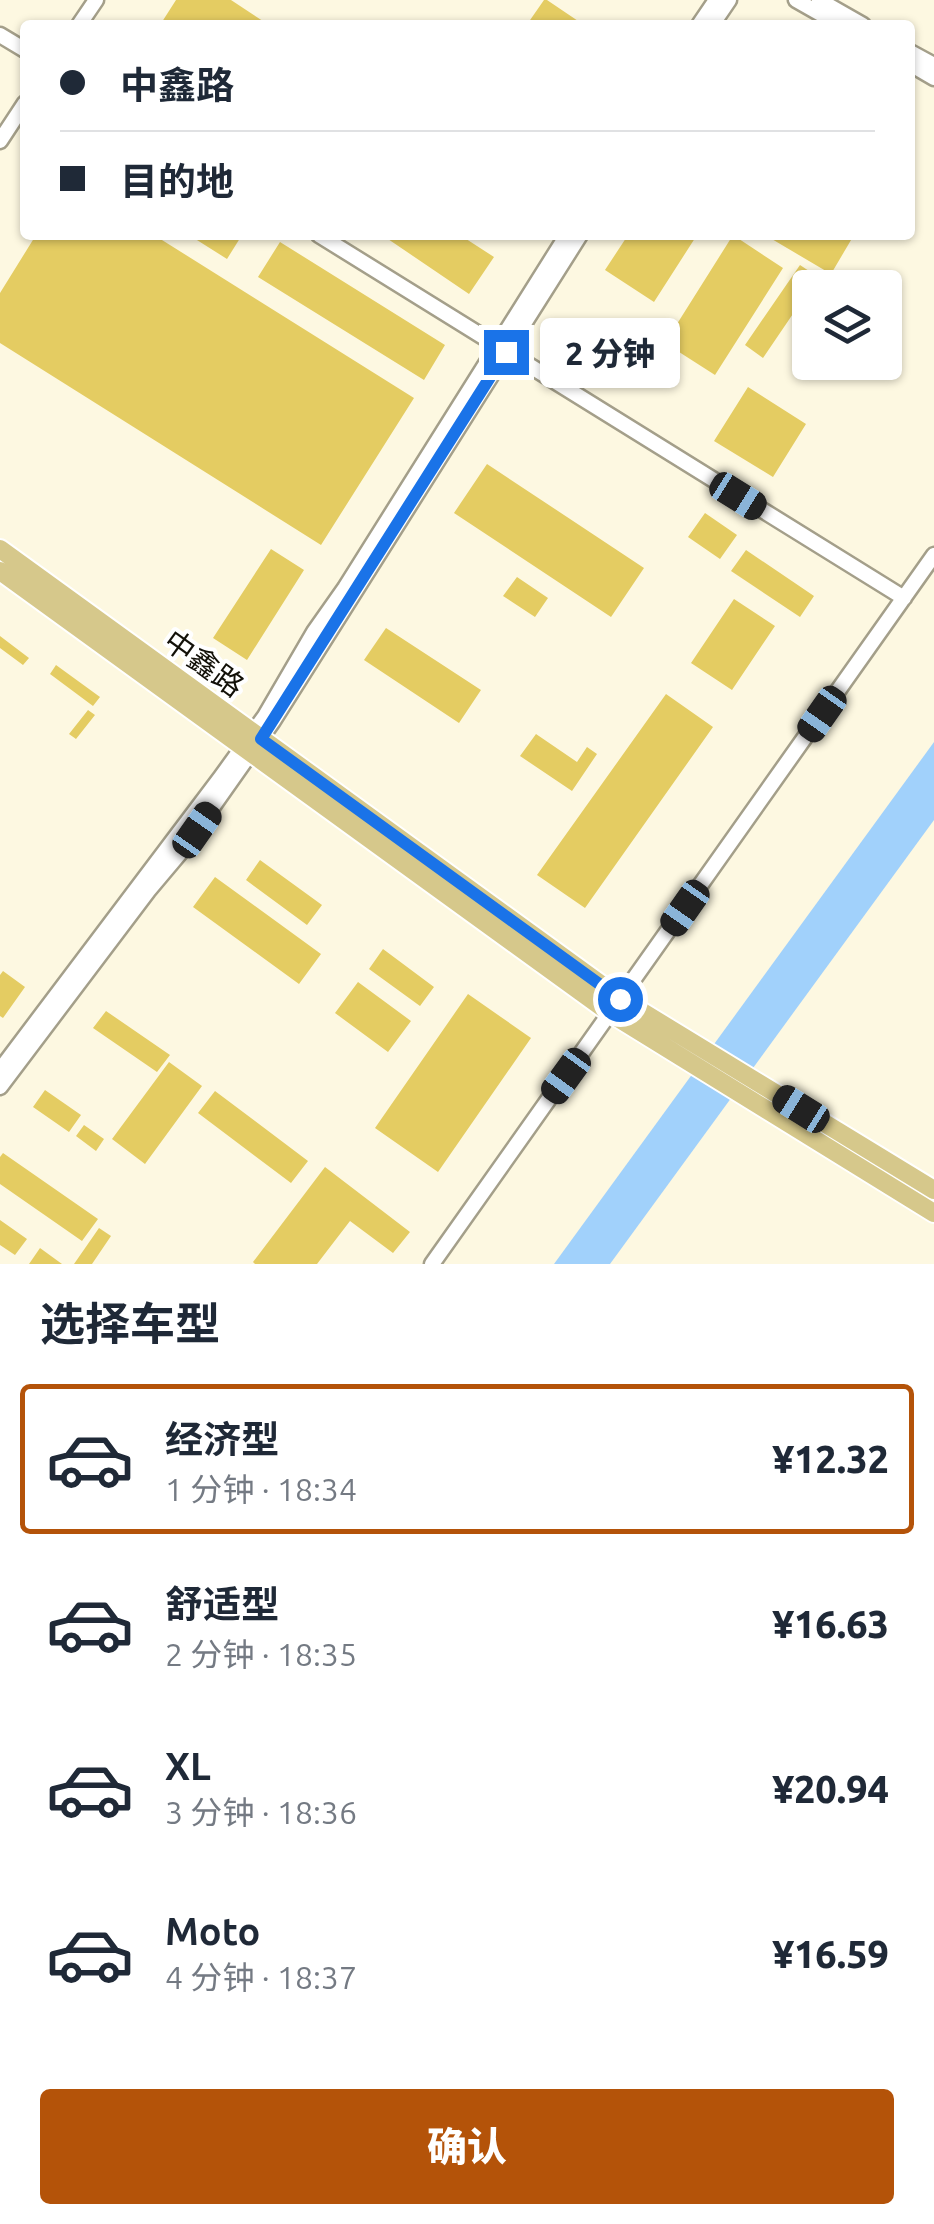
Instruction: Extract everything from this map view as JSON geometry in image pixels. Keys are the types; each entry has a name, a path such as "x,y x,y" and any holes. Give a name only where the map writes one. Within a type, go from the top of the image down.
{"main road":[{"name":"中鑫路","path":"0,549 252,743"},
{"name":"中鑫路","path":"0,571 252,743 615,1006 722,1072"},
{"path":"722,1072 934,1190"},
{"path":"722,1072 934,1214"}],"street":[{"path":"796,0 831,20"},
{"path":"819,0 854,20"},
{"path":"0,141 20,111"},
{"path":"327,240 904,598"},
{"path":"0,1087 180,854 501,349 564,240"},
{"path":"501,349 577,240"},
{"path":"432,1264 934,555"},
{"path":"0,1070 252,743"}],"water":[{"path":"934,742 934,820 610,1264 554,1264"}],"building":[{"path":"176,0 231,0 261,20 163,20"},
{"path":"547,0 577,20 530,20"},
{"path":"33,240 162,240 414,398 321,545 0,343 0,293"},
{"path":"197,240 239,240 227,259"},
{"path":"389,240 468,240 494,257 469,294"},
{"path":"625,240 694,240 654,302 605,270"},
{"path":"730,240 741,240 783,268 715,375 665,343"},
{"path":"773,240 851,240 833,270 824,270"},
{"path":"280,242 445,345 424,380 258,277"},
{"path":"792,277 792,315 763,358 745,345"},
{"path":"748,387 806,424 773,477 714,441"},
{"path":"487,464 644,568 611,617 454,513"},
{"path":"705,513 737,535 720,559 688,537"},
{"path":"271,549 304,570 247,660 213,638"},
{"path":"746,550 814,596 800,617 731,571"},
{"path":"517,577 548,598 535,617 503,596"},
{"path":"734,599 775,626 732,690 691,663"},
{"path":"386,628 481,690 459,723 364,660"},
{"path":"0,636 29,658 23,665 0,648"},
{"path":"56,665 100,697 93,706 50,674"},
{"path":"666,694 713,727 585,908 537,875"},
{"path":"88,710 95,715 76,739 69,734"},
{"path":"536,734 577,762 587,747 597,754 572,791 520,756"},
{"path":"260,860 322,905 307,925 246,880"},
{"path":"215,877 321,954 299,984 193,907"},
{"path":"383,949 434,987 420,1006 369,969"},
{"path":"3,971 25,987 3,1018 0,975"},
{"path":"358,982 411,1021 388,1052 335,1013"},
{"path":"468,994 531,1038 438,1172 375,1128"},
{"path":"106,1011 170,1055 157,1072 93,1028"},
{"path":"169,1062 202,1086 145,1164 112,1139"},
{"path":"45,1090 81,1115 69,1132 33,1107"},
{"path":"215,1091 308,1161 291,1183 198,1113"},
{"path":"84,1125 104,1139 96,1151 76,1136"},
{"path":"3,1153 98,1219 82,1241 0,1184"},
{"path":"325,1167 410,1232 393,1253 350,1221 317,1264 255,1264 253,1262"},
{"path":"0,1220 27,1239 15,1255 0,1245"},
{"path":"99,1228 111,1236 92,1264 74,1264"},
{"path":"40,1248 62,1264 29,1264"}],"route":[{"path":"506,352 261,739 620,999"}]}
